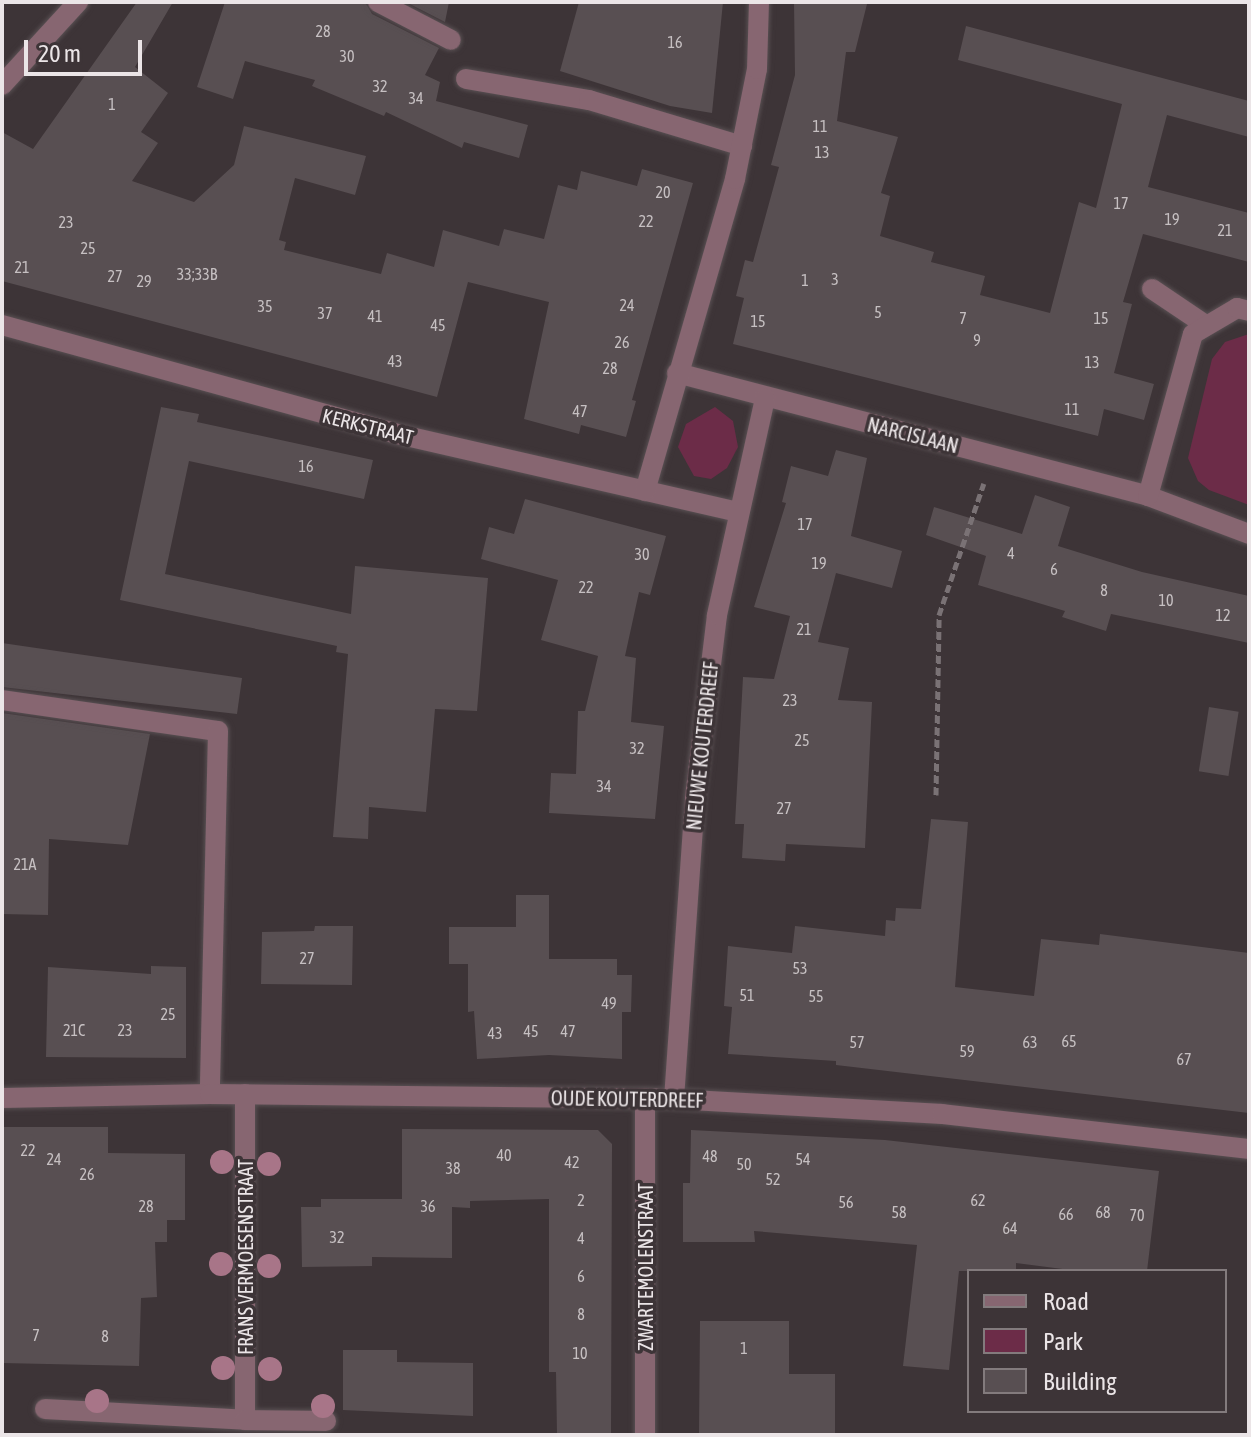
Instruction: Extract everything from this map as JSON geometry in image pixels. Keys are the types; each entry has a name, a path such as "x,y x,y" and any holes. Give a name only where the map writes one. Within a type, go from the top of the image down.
{"street":[{"path":"2,85 78,2"},
{"path":"378,2 451,40"},
{"path":"645,491 742,146 757,69 759,2"},
{"path":"466,79 589,100 742,146"},
{"path":"1152,289 1204,324"},
{"path":"1148,496 1193,334 1204,324 1237,308 1249,311"},
{"name":"KERKSTRAAT","path":"2,325 393,433 737,512"},
{"name":"NARCISLAAN","path":"677,373 1148,496 1249,534"},
{"name":"NIEUWE KOUTERDREEF","path":"674,1099 695,797 717,615 737,512 765,398"},
{"path":"2,700 218,731 210,1094"},
{"name":"OUDE KOUTERDREEF","path":"2,1098 245,1094 674,1099 942,1114 1249,1149"},
{"name":"FRANS VERMOESENSTRAAT","path":"245,1094 245,1420"},
{"name":"ZWARTEMOLENSTRAAT","path":"645,1098 645,1435"},
{"path":"45,1409 245,1420 326,1421"}],"path":[{"path":"936,795 939,615 993,455"}],"green space":[{"path":"1249,334 1249,505 1209,490 1198,481 1188,458 1212,359 1225,342"},
{"path":"715,407 733,421 738,447 727,468 711,479 694,476 678,447 686,424"}],"building":[{"path":"137,2 173,2 135,67 168,93 141,132 158,143 132,181 194,202 234,165 244,126 366,156 355,195 295,178 279,240 286,242 284,250 381,274 387,253 434,267 443,230 499,246 504,229 544,239 558,185 577,190 581,171 637,186 642,169 693,183 632,400 636,401 626,437 581,425 579,434 524,419 549,302 468,282 437,397 2,281 2,132 33,149"},
{"path":"225,2 365,2 372,14 439,48 425,75 440,82 436,101 528,125 519,158 464,142 462,148 386,112 384,116 312,86 315,80 245,61 233,99 197,87"},
{"path":"406,2 449,2 445,22"},
{"path":"579,2 723,2 712,113 670,106 560,71"},
{"path":"794,2 867,4 855,52 846,52 837,121 898,137 881,193 890,196 880,236 934,252 931,262 985,276 980,295 1050,313 1079,202 1096,208 1122,104 958,60 966,26 1249,101 1249,137 1167,115 1148,187 1249,213 1249,262 1143,234 1123,302 1132,304 1114,373 1154,384 1144,420 1104,409 1098,436 733,344 744,298 736,296 745,260 753,262 779,167 771,165 795,75"},
{"path":"161,407 199,414 197,422 373,460 364,499 189,461 165,574 351,614 355,566 488,578 477,711 435,709 426,812 369,807 368,839 333,837 348,654 336,652 337,646 120,600"},
{"path":"836,450 867,458 851,536 902,551 892,588 836,573 818,642 849,648 838,700 872,702 865,848 786,844 785,861 742,858 744,824 735,824 743,677 774,679 790,616 754,607 786,503 782,502 791,466 828,476"},
{"path":"1035,495 1070,507 1058,546 1142,572 1249,596 1249,643 1111,614 1106,631 1062,617 1065,611 978,585 986,556 926,535 934,507 1022,534"},
{"path":"525,499 666,536 650,595 639,592 625,656 636,658 631,722 664,726 655,819 549,813 551,773 576,774 578,711 585,711 598,656 541,640 558,580 481,559 489,527 514,534"},
{"path":"2,643 242,678 237,714 2,687"},
{"path":"1209,707 1239,712 1228,776 1199,771"},
{"path":"2,713 150,734 128,845 49,839 48,915 2,914"},
{"path":"931,819 968,822 955,987 1034,996 1041,939 1099,945 1100,934 1249,953 1249,1113 836,1065 836,1061 728,1054 732,1007 724,1006 728,946 792,953 795,926 885,936 886,920 895,921 896,908 921,909"},
{"path":"516,895 549,895 549,959 617,959 617,975 632,975 631,1012 622,1012 622,1059 549,1055 477,1059 474,1011 468,1012 468,964 449,964 449,927 516,927"},
{"path":"315,926 353,926 352,985 261,984 262,932 314,931"},
{"path":"151,966 186,967 186,1058 46,1057 48,967 151,974"},
{"path":"2,1127 108,1127 108,1153 185,1154 185,1220 167,1220 167,1242 155,1242 157,1297 141,1298 139,1366 2,1363"},
{"path":"402,1129 598,1130 612,1144 611,1435 557,1435 556,1372 549,1372 549,1199 470,1201 470,1208 452,1207 452,1258 372,1257 372,1266 302,1267 301,1207 321,1207 321,1199 402,1199"},
{"path":"691,1130 885,1140 1159,1171 1147,1269 1062,1269 1016,1263 1016,1269 959,1271 949,1370 903,1366 917,1245 754,1231 755,1242 683,1242 683,1183 690,1183"},
{"path":"700,1321 789,1321 789,1374 835,1374 835,1435 699,1435"},
{"path":"343,1350 397,1350 397,1362 473,1363 473,1416 343,1410"}]}
